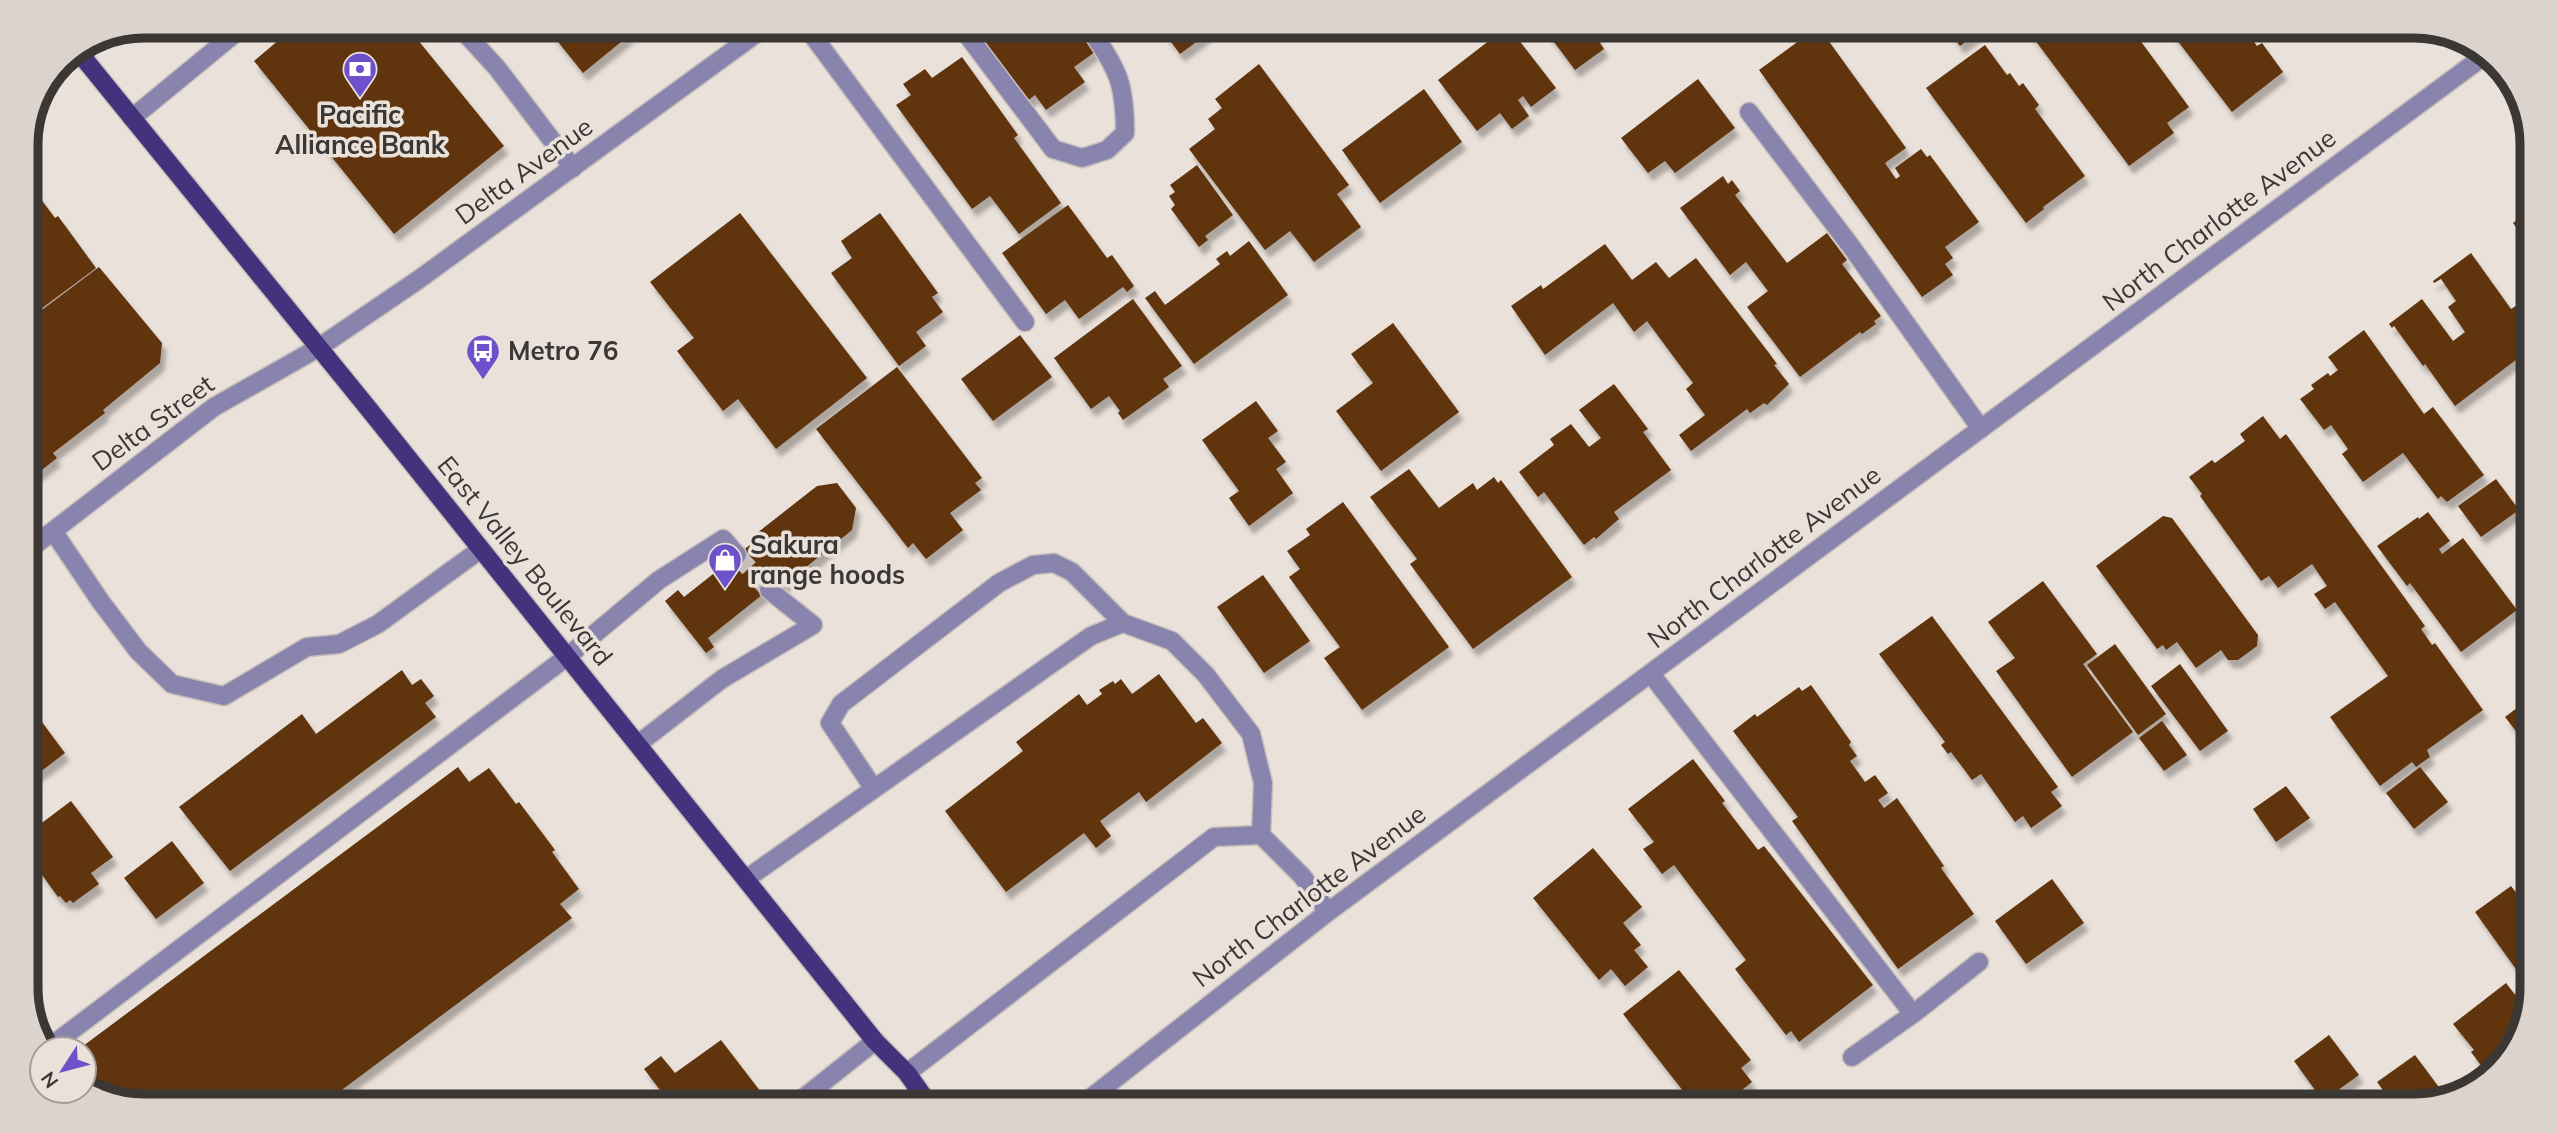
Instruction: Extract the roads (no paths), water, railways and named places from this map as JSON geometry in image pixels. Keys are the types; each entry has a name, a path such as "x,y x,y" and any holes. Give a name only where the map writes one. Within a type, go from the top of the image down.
{"main road":[{"name":"East Valley Boulevard","path":"84,58 876,1041 907,1073 922,1094"}],"street":[{"path":"132,118 228,39"},
{"path":"471,39 497,68 573,167"},
{"name":"Delta Avenue","path":"318,348 418,280 749,39"},
{"path":"815,39 1025,322"},
{"path":"970,39 1053,149 1082,158 1107,150 1125,133 1122,85 1097,39"},
{"name":"North Charlotte Avenue","path":"1096,1094 1328,912 2478,60"},
{"path":"1749,112 1853,249 1981,429"},
{"name":"Delta Street","path":"39,541 214,407 318,348"},
{"path":"53,531 138,651 172,684 224,696 307,647 340,644 378,624 481,549"},
{"path":"66,1035 568,656 659,580 723,539 737,555"},
{"path":"874,789 830,723 841,704 999,583 1033,565 1054,563 1072,572 1123,623 1172,641 1206,675 1251,734 1263,783 1261,835 1302,876 1328,912"},
{"path":"638,744 722,679 813,625 769,590"},
{"path":"746,879 1091,636 1123,623"},
{"path":"1651,674 1913,1014"},
{"path":"907,1073 1214,837 1261,835"},
{"path":"1852,1057 1913,1014 1979,962"},
{"path":"809,1094 876,1041"}],"tunnel":[{"path":"737,555 769,590"}],"place":[{"name":"Pacific Alliance Bank","path":"360,99"},
{"name":"Metro 76","path":"483,381"},
{"name":"Sakura range hoods","path":"725,590"}]}
